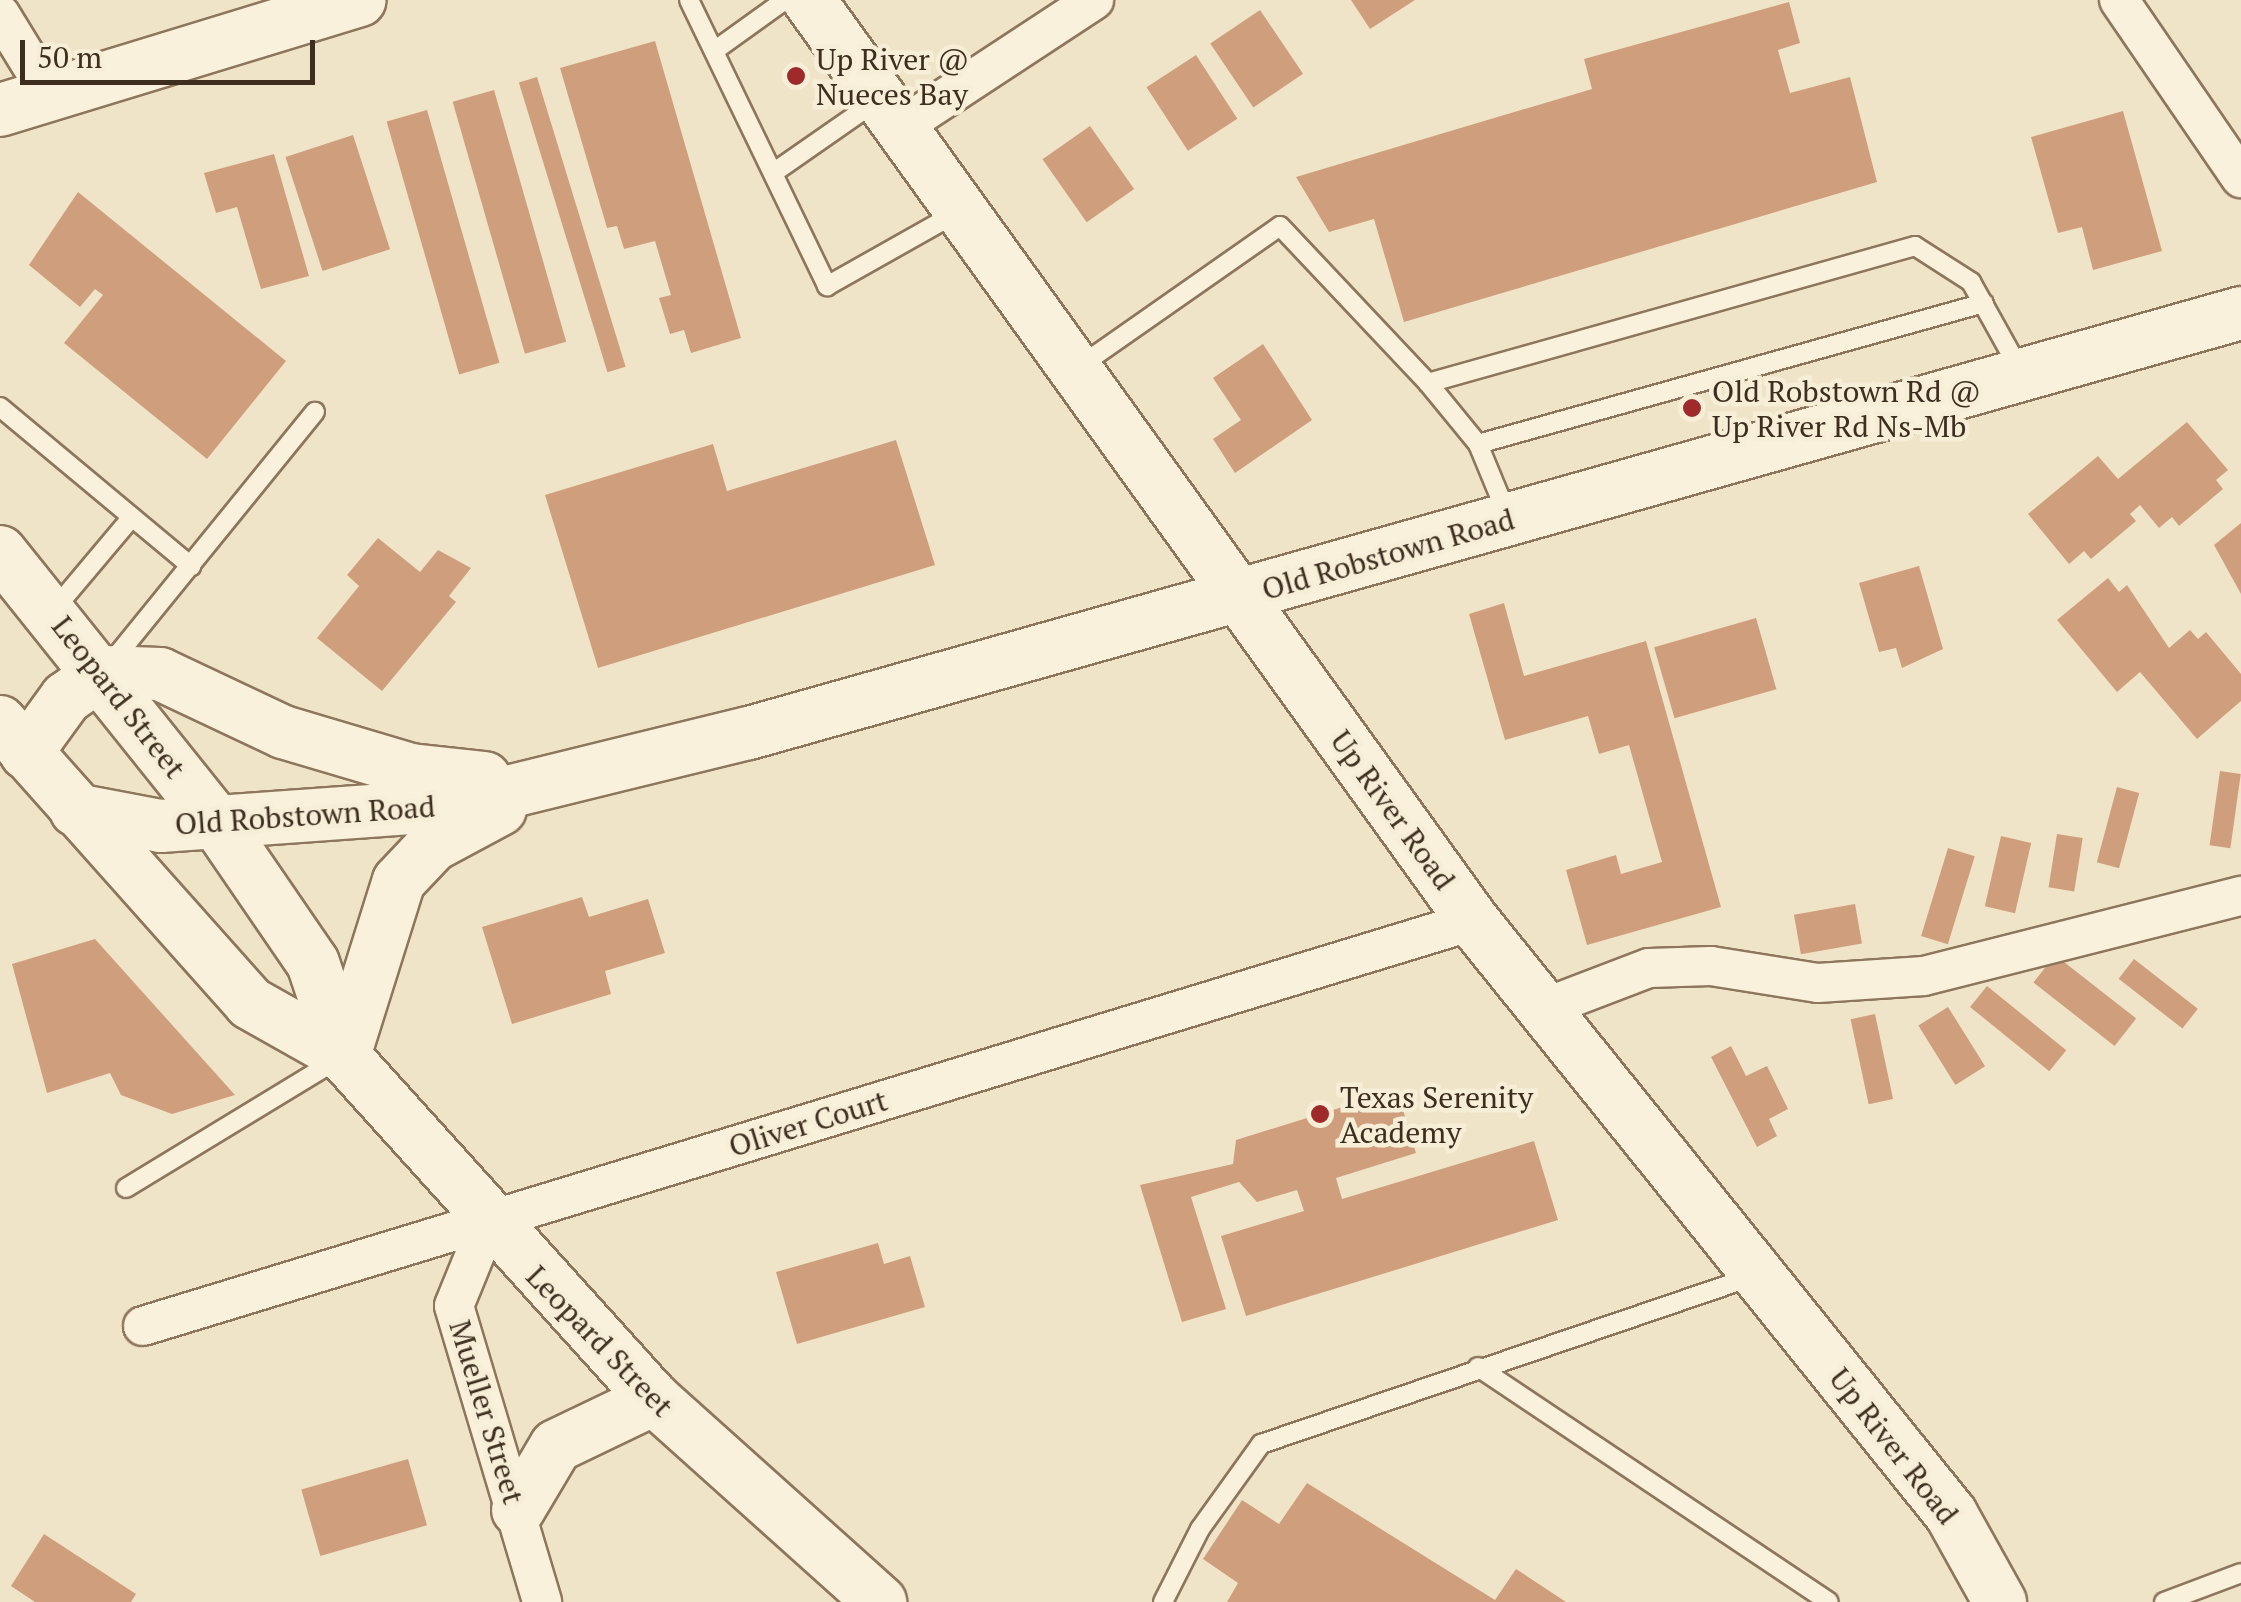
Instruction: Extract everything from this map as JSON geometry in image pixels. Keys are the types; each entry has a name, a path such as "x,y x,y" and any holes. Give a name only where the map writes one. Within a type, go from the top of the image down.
{"street":[{"path":"0,110 360,0"},
{"name":"Up River Road","path":"809,0 1473,921 1951,1514 2000,1602"},
{"path":"891,113 1094,0"},
{"path":"2119,0 2241,178"},
{"path":"0,14 50,94"},
{"name":"Old Robstown Road","path":"76,810 161,826 456,805 532,782 749,733 2241,313"},
{"name":"Leopard Street","path":"0,552 234,819 312,963 344,1056"},
{"path":"13,738 103,672"},
{"name":"Old Robstown Road","path":"103,672 160,674 269,725 412,770 532,782"},
{"path":"234,819 278,785 281,760 269,725"},
{"name":"Leopard Street","path":"13,738 250,1003 344,1056 487,1225 654,1399 880,1602"},
{"path":"344,1056 399,881 433,845 480,827 532,782"},
{"path":"1544,1008 1649,968 1711,966 1818,984 1924,976 2241,896"},
{"name":"Oliver Court","path":"143,1326 487,1225 1473,921"},
{"name":"Mueller Street","path":"487,1225 454,1306 518,1510 542,1602"},
{"path":"518,1510 556,1446 654,1399"}],"lane":[{"path":"689,0 827,286 961,210"},
{"path":"714,51 785,0"},
{"path":"773,172 891,113"},
{"path":"1075,370 1280,226 1428,383 1478,444 1509,520"},
{"path":"1428,383 1915,246 1971,282 2022,375"},
{"path":"1478,444 1984,303"},
{"path":"0,407 191,566"},
{"path":"103,672 315,412"},
{"path":"52,612 132,518"},
{"path":"126,1188 344,1056"},
{"path":"1163,1602 1200,1529 1261,1444 1478,1367 1759,1275"},
{"path":"1478,1367 1829,1602"},
{"path":"2164,1602 2241,1573"}],"building":[{"path":"1351,0 1415,0 1370,29"},
{"path":"1789,2 1800,43 1778,50 1790,93 1850,77 1877,182 1404,322 1374,219 1329,232 1296,177 1592,89 1584,59"},
{"path":"1260,10 1303,74 1253,107 1210,44"},
{"path":"655,41 741,338 691,353 684,330 670,334 659,298 671,295 655,241 624,249 617,226 607,228 560,68"},
{"path":"1196,55 1237,119 1188,151 1147,87"},
{"path":"537,77 626,367 607,372 519,83"},
{"path":"494,90 566,342 525,354 453,102"},
{"path":"427,110 499,363 459,374 387,122"},
{"path":"2123,111 2162,251 2093,270 2082,227 2058,233 2031,137"},
{"path":"1090,126 1134,189 1087,222 1042,159"},
{"path":"353,135 390,249 323,271 285,157"},
{"path":"274,154 309,276 261,289 237,207 216,213 204,173"},
{"path":"78,192 286,361 207,459 64,343 103,295 95,289 80,307 29,265"},
{"path":"1263,344 1312,420 1235,473 1213,439 1241,420 1213,378"},
{"path":"2187,422 2228,470 2216,480 2223,489 2179,526 2172,517 2159,528 2140,505 2130,514 2136,521 2091,559 2084,551 2069,564 2028,514 2098,456 2118,479"},
{"path":"896,440 935,565 598,668 545,495 713,444 727,491"},
{"path":"2241,523 2241,594 2214,545"},
{"path":"378,538 420,572 438,550 471,568 449,596 456,602 382,691 317,638 359,586 347,575"},
{"path":"1919,566 1943,649 1902,668 1896,648 1879,652 1859,583"},
{"path":"2108,578 2119,592 2127,585 2169,648 2190,630 2198,639 2206,632 2241,674 2241,701 2197,739 2140,672 2117,692 2057,620"},
{"path":"1504,603 1524,676 1646,641 1721,907 1587,945 1566,870 1616,855 1621,874 1662,862 1629,745 1599,754 1588,716 1505,740 1469,614"},
{"path":"1756,618 1776,689 1675,718 1654,647"},
{"path":"2220,771 2241,774 2230,848 2210,845"},
{"path":"2117,787 2139,793 2119,868 2097,862"},
{"path":"2057,834 2083,838 2074,891 2049,887"},
{"path":"2001,836 2031,843 2015,913 1985,906"},
{"path":"1948,848 1975,856 1948,944 1921,936"},
{"path":"582,897 589,917 648,899 665,953 605,971 611,994 512,1024 482,927"},
{"path":"1855,904 1862,943 1801,954 1794,915"},
{"path":"95,939 235,1095 172,1114 121,1095 110,1073 47,1093 12,964"},
{"path":"2055,955 2136,1018 2115,1046 2033,983"},
{"path":"2134,959 2198,1009 2182,1029 2119,979"},
{"path":"1987,986 2066,1050 2049,1071 1970,1007"},
{"path":"1948,1007 1985,1066 1955,1085 1918,1026"},
{"path":"1875,1014 1893,1099 1869,1104 1851,1019"},
{"path":"1731,1046 1746,1076 1767,1066 1788,1109 1769,1119 1777,1136 1757,1147 1711,1057"},
{"path":"1397,1090 1416,1153 1336,1178 1342,1199 1534,1141 1558,1220 1246,1316 1221,1236 1304,1211 1297,1190 1257,1202 1239,1182 1191,1197 1226,1309 1182,1322 1140,1185 1233,1164 1236,1140"},
{"path":"878,1243 884,1264 910,1256 925,1307 797,1344 776,1272"},
{"path":"408,1459 427,1525 320,1556 301,1490"},
{"path":"1307,1483 1495,1600 1516,1569 1566,1602 1227,1602 1238,1583 1203,1559 1242,1500 1279,1524"},
{"path":"44,1534 136,1594 131,1602 35,1602 11,1586"}],"place":[{"name":"Up River @ Nueces Bay","path":"796,76"},
{"name":"Old Robstown Rd @ Up River Rd Ns-Mb","path":"1692,408"},
{"name":"Texas Serenity Academy","path":"1320,1114"}]}
